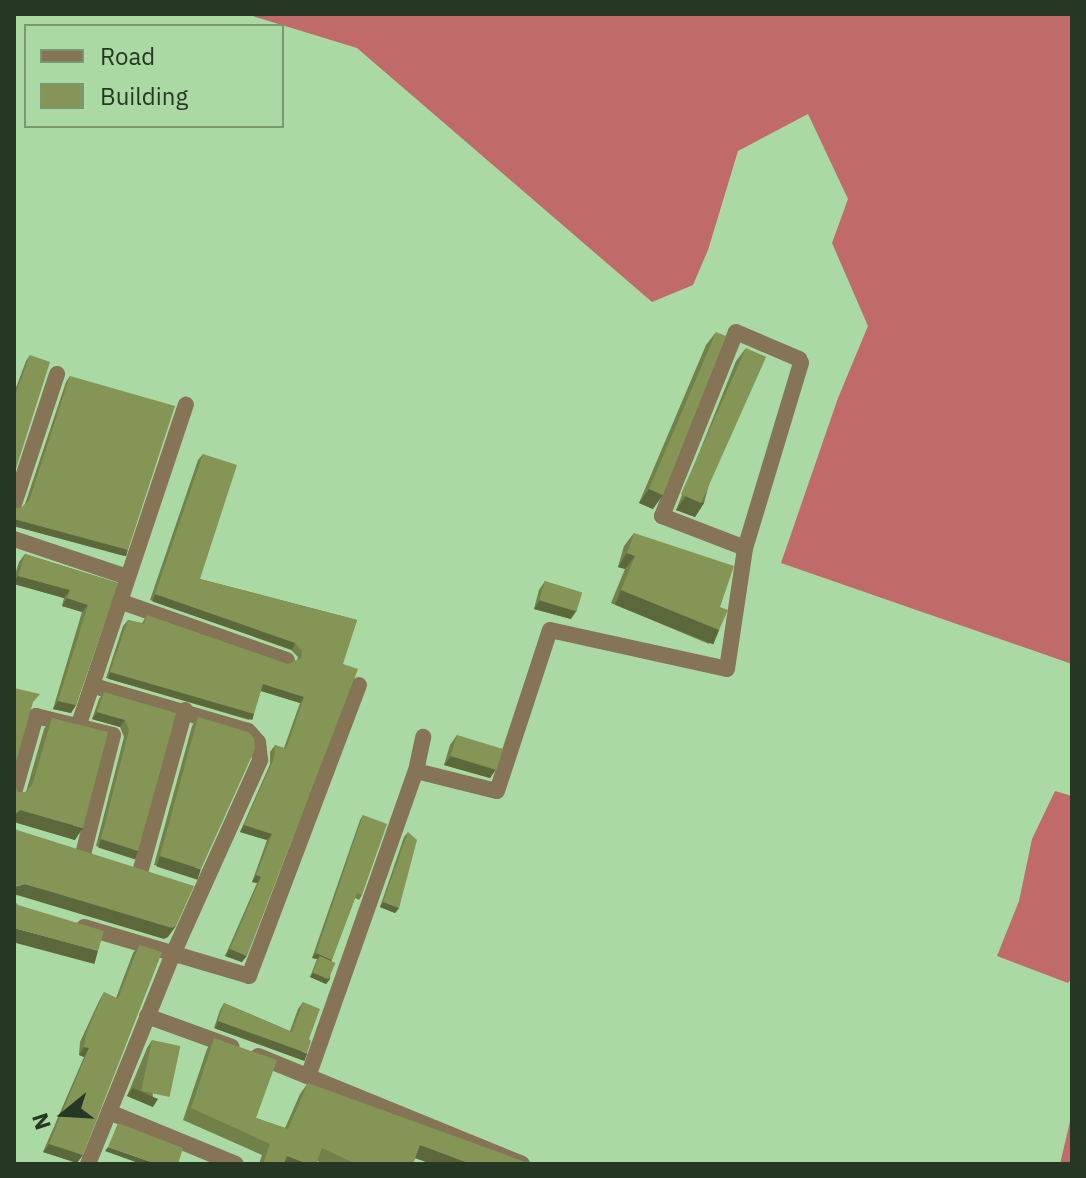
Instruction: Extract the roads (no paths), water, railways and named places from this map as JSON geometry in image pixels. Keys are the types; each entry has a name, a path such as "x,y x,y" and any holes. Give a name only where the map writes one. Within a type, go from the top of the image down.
{"street":[{"path":"416,771 497,791 550,630 727,669 745,548 801,363 799,359 736,332 662,516 745,548"},
{"path":"14,504 57,374"},
{"path":"78,727 186,405"},
{"path":"14,539 127,577"},
{"path":"119,601 287,660"},
{"path":"72,924 249,976 359,685"},
{"path":"88,1164 173,954 204,892 260,760 258,742 248,731 185,710 94,686"},
{"path":"140,870 185,710"},
{"path":"14,793 36,716 113,735 83,854"},
{"path":"309,1074 416,771 423,737"},
{"path":"179,883 204,892"},
{"path":"147,1016 309,1074 522,1164"},
{"path":"109,1112 236,1164"}]}
